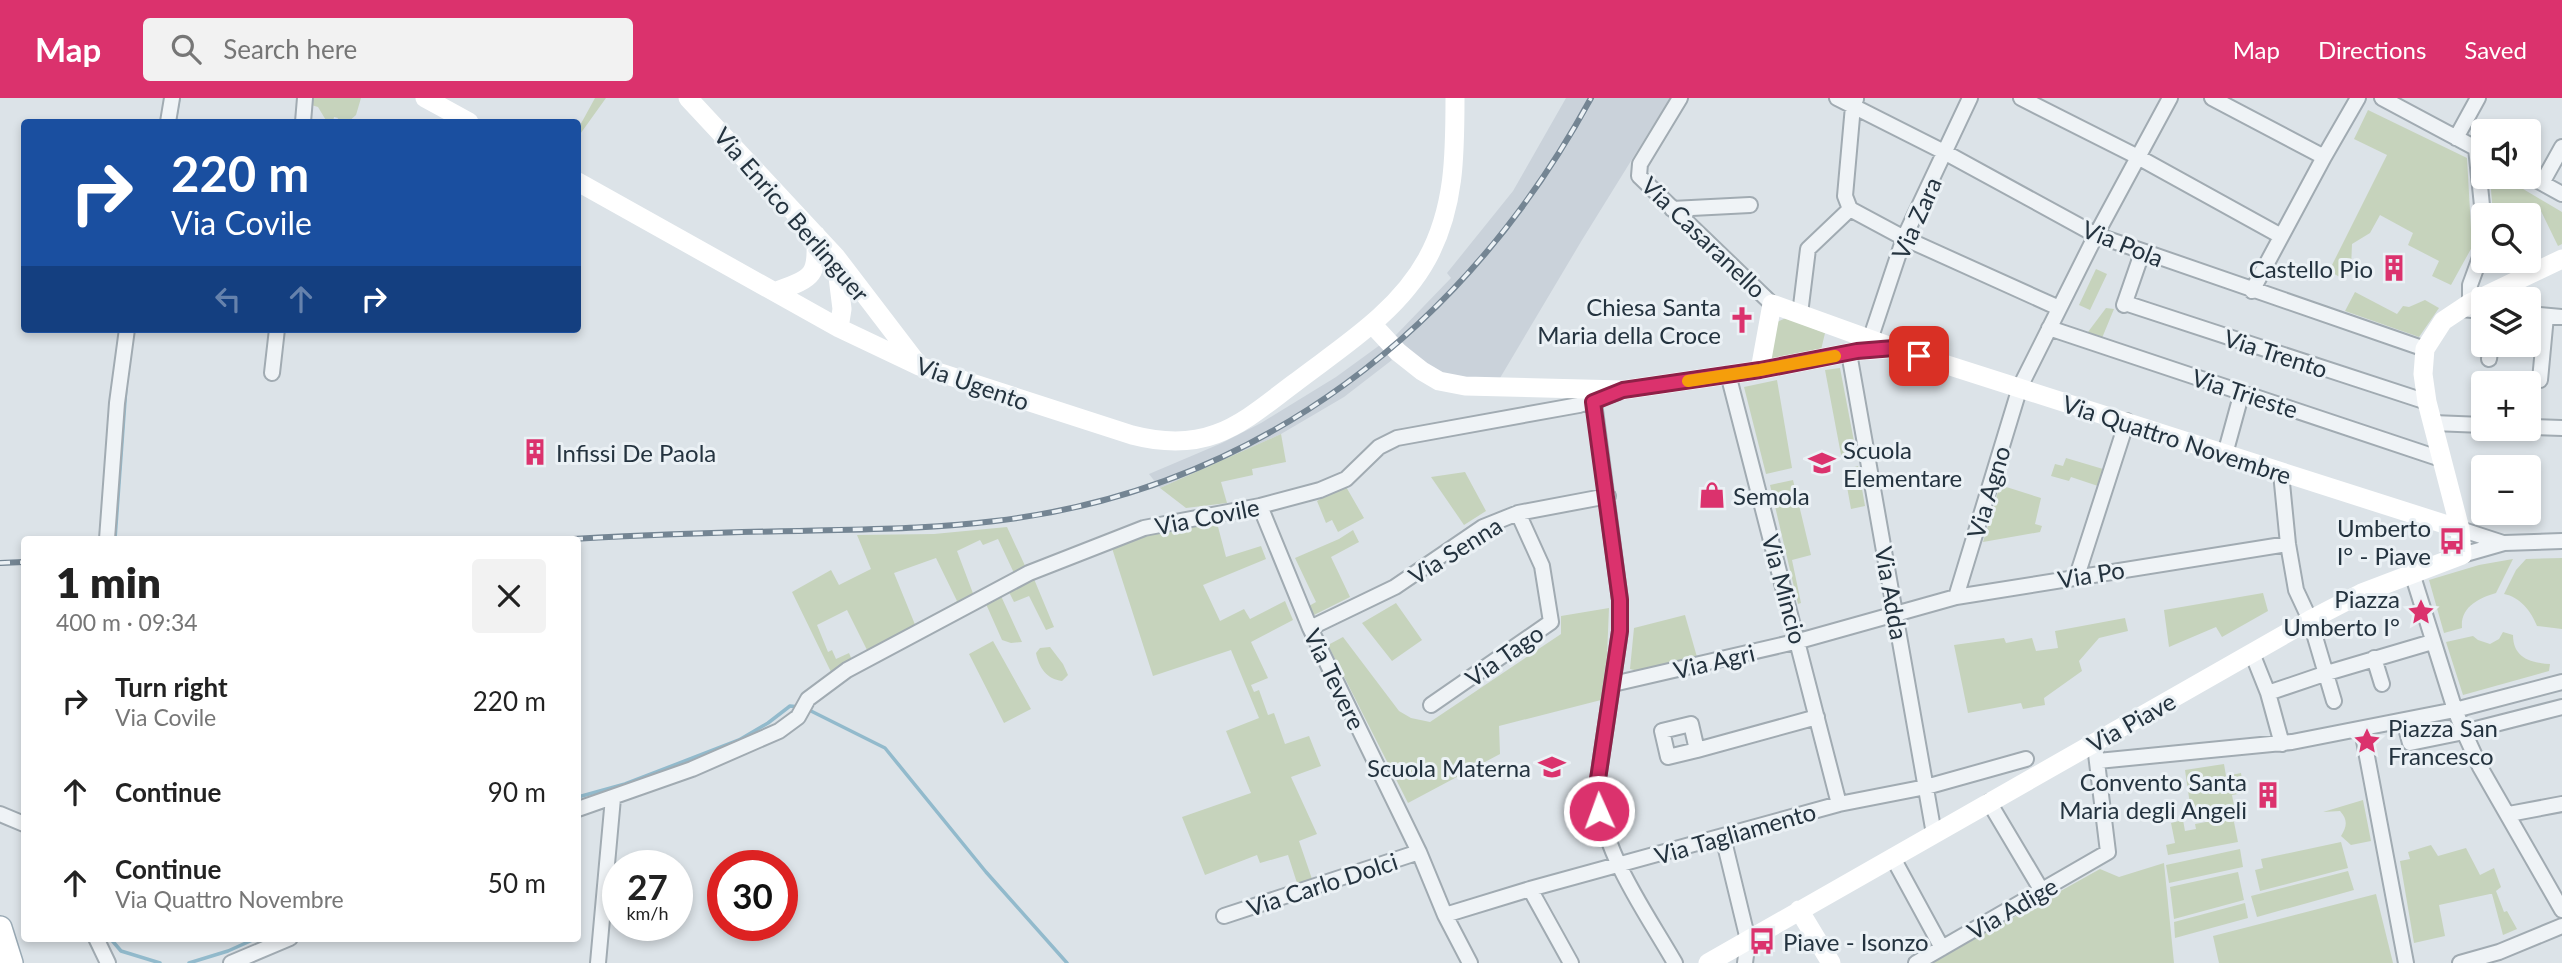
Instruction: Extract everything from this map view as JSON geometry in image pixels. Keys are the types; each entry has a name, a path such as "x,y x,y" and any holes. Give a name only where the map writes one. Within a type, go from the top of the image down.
{"main road":[{"path":"0,928 11,963"}],"street":[{"path":"168,119 172,98"},
{"path":"303,119 306,98"},
{"path":"425,98 464,119"},
{"name":"Via Enrico Berlinguer","path":"688,98 836,257 919,366"},
{"name":"Via Ugento","path":"581,184 839,328 919,366 1132,435 1147,439 1181,441 1213,435 1241,422 1373,324 1416,276 1442,225 1452,188 1455,98"},
{"name":"Via Casaranello","path":"1680,98 1638,170 1641,180 1772,304"},
{"name":"Via Pola","path":"1837,98 1855,102 2096,236 2425,349"},
{"name":"Via Zara","path":"1870,340 1904,238 1970,98"},
{"path":"2021,98 2281,236"},
{"name":"Via Agno","path":"1956,597 2020,387 2096,236 2170,98"},
{"path":"2212,98 2324,157"},
{"path":"2253,291 2358,98"},
{"path":"2382,98 2471,146"},
{"path":"2456,138 2478,98"},
{"path":"1855,102 1845,196 1850,209 1904,238 2059,308"},
{"path":"2541,172 2562,147"},
{"path":"2541,182 2562,194"},
{"path":"1672,209 1750,205"},
{"path":"1800,314 1808,249 1850,209"},
{"path":"777,291 803,282 817,265 816,235"},
{"name":"Via Trento","path":"2142,253 2124,304 2427,402"},
{"path":"836,257 842,309 839,328"},
{"path":"2510,287 2562,259"},
{"path":"2462,555 2460,528 2432,423 2423,374 2425,349 2443,321 2471,308 2470,285 2474,273"},
{"path":"1760,370 1772,304"},
{"name":"Via Quattro Novembre","path":"1772,304 1894,348 2460,528"},
{"path":"2541,315 2562,317"},
{"path":"2541,371 2546,316"},
{"path":"1373,324 1410,362 1430,376 1450,384 1593,396 1620,600 1620,631 1597,786 1600,816 1614,856 1675,963"},
{"path":"1828,357 1834,327"},
{"name":"Via Trieste","path":"2049,328 2441,459"},
{"path":"107,536 117,403 126,333"},
{"path":"272,373 277,333"},
{"name":"Via Quattro Novembre","path":"1828,357 1894,348"},
{"name":"Via Adda","path":"1849,353 1934,834"},
{"name":"Via Covile","path":"613,798 717,758 779,730 799,717 808,699 847,670 1029,573 1144,528 1260,506 1320,490 1346,479 1379,447 1397,438 1474,426 1623,390 1828,357"},
{"name":"Via Mincio","path":"1728,374 1839,804"},
{"path":"2225,454 2242,392"},
{"path":"2077,576 2127,421"},
{"path":"2432,423 2471,425"},
{"path":"2541,427 2562,428"},
{"path":"2281,473 2296,590 2310,620 2334,701"},
{"name":"Via Senna","path":"1310,628 1395,587 1483,527 1518,513 1608,496"},
{"name":"Via Tevere","path":"1260,506 1310,628 1470,963"},
{"name":"Via Tago","path":"1431,705 1551,622 1542,566 1518,513"},
{"path":"2460,528 2504,543"},
{"path":"2562,541 2504,543 2412,573 2432,642 2464,732 2480,767 2562,910"},
{"name":"Via Po","path":"1896,613 1956,597 2288,544"},
{"name":"Via Piave","path":"1708,963 1989,802 2095,752 2252,653 2310,620 2362,593 2412,573"},
{"name":"Via Agri","path":"1613,684 1799,641 1896,613"},
{"path":"2268,693 2432,642"},
{"path":"2252,653 2268,693 2282,744"},
{"path":"2374,658 2382,684"},
{"path":"2095,752 2282,744 2455,710 2562,682"},
{"path":"2404,721 2410,743 2562,707"},
{"path":"1697,750 1817,717"},
{"path":"2362,730 2406,963"},
{"name":"Via Adige","path":"1916,963 2108,852 2095,752"},
{"name":"Via Tagliamento","path":"1446,915 1530,889 1839,804 1926,787 2026,759"},
{"path":"581,808 613,798 598,963"},
{"path":"1989,802 2042,891"},
{"path":"2509,814 2562,804"},
{"path":"0,814 21,823"},
{"path":"1723,837 1748,940 1745,963"},
{"name":"Via Carlo Dolci","path":"1224,916 1419,852"},
{"path":"1893,858 1942,948"},
{"path":"1530,889 1571,963"},
{"path":"1799,910 1831,963"},
{"path":"2460,963 2501,958 2562,926"},
{"path":"98,942 108,963"},
{"path":"231,963 281,942"}],"shaded area":[{"path":"1566,98 1670,98 1500,378 1466,379 1433,371 1395,336 1451,278 1447,273 1513,191"},
{"path":"1380,345 1392,360 1344,397 1281,434 1160,488 1149,474 1261,423 1336,377"}],"green space":[{"path":"309,98 361,98 356,115 351,119 325,119 318,107 308,104"},
{"path":"595,98 606,98 581,133 581,124"},
{"path":"2368,110 2467,158 2471,249 2451,285 2432,276 2439,261 2408,245 2413,233 2380,215 2370,233 2352,244 2351,268 2345,280 2329,271 2387,155 2354,139"},
{"path":"2491,189 2523,189 2562,212 2562,244 2558,246 2541,211 2541,203 2492,203"},
{"path":"2096,269 2107,274 2090,310 2079,305"},
{"path":"2355,292 2397,314 2403,306 2409,307 2425,300 2439,308 2419,337 2345,311"},
{"path":"2106,308 2114,309 2102,338 2088,332"},
{"path":"1786,318 1825,333 1821,350 1769,358 1777,322"},
{"path":"1840,368 1857,457 1842,460 1825,370"},
{"path":"1777,380 1792,468 1766,474 1744,387"},
{"path":"1281,434 1286,462 1252,469 1253,475 1221,482 1227,503 1186,508 1160,488"},
{"path":"2066,458 2103,469 2098,486 2071,477 2069,481 2051,476 2055,464 2063,466"},
{"path":"1858,466 1865,506 1851,509 1844,470"},
{"path":"1465,472 1486,511 1464,525 1431,477"},
{"path":"1793,480 1811,555 1792,560 1801,603 1798,604 1770,485"},
{"path":"1345,485 1364,518 1338,532 1332,520 1326,523 1317,501"},
{"path":"2000,485 2041,498 2035,524 2042,526 2040,532 1983,542"},
{"path":"1217,523 1226,557 1261,546 1266,559 1203,585 1220,621 1244,609 1250,619 1285,601 1293,620 1251,642 1268,678 1251,685 1254,692 1259,690 1268,715 1274,713 1285,744 1309,736 1321,766 1291,777 1317,834 1299,841 1312,879 1297,883 1288,855 1260,863 1257,855 1205,875 1182,817 1251,793 1226,731 1259,718 1231,650 1153,676 1111,545 1166,528"},
{"path":"1007,527 1027,570 1014,573 998,539 983,545 980,540 957,551 974,596 925,621 957,601 936,558 894,573 916,627 868,652 847,610 817,625 828,652 832,650 836,659 849,653 852,660 831,672 792,592 831,570 839,585 871,569 857,535 934,534"},
{"path":"1353,530 1359,542 1331,557 1350,597 1314,615 1309,606 1316,602 1295,558"},
{"path":"2562,558 2562,629 2537,626 2524,606 2515,598 2504,594 2516,570 2526,559"},
{"path":"2513,559 2496,593 2477,601 2467,609 2462,628 2444,633 2429,580 2479,565"},
{"path":"1034,579 1054,627 1046,630 1029,596 1014,602 1009,592"},
{"path":"2263,593 2268,611 2222,637 2216,627 2169,647 2164,610"},
{"path":"1001,596 1022,642 1002,640 986,604"},
{"path":"1396,603 1422,640 1392,661 1362,623"},
{"path":"1609,608 1607,656 1601,700 1499,726 1500,754 1408,803 1328,645 1343,637 1399,711 1411,718 1430,722 1561,634 1561,616"},
{"path":"1685,615 1697,657 1638,671 1630,669 1634,628"},
{"path":"2125,618 2128,631 2099,638 2079,661 2082,671 2044,698 2045,705 2023,709 2021,703 1968,713 1954,645 2004,638 2006,643 2032,638 2036,651 2058,648 2055,631"},
{"path":"2503,632 2513,635 2516,649 2524,658 2550,664 2549,671 2463,695 2446,642 2473,636 2490,644 2499,639"},
{"path":"993,641 1031,709 1004,723 969,654"},
{"path":"1050,647 1068,675 1062,681 1048,675 1037,658 1036,653 1040,648"},
{"path":"2224,764 2226,776 2241,773 2244,793 2232,795 2235,811 2192,818 2185,770"},
{"path":"2363,800 2371,841 2351,845 2341,836 2346,823 2340,811 2323,812"},
{"path":"2233,817 2238,842 2168,855 2166,845 2175,843 2171,823 2183,820 2185,831 2196,829 2195,824"},
{"path":"2341,842 2348,868 2260,891 2255,870 2263,868 2261,859"},
{"path":"2431,845 2438,856 2466,848 2480,875 2494,868 2501,887 2496,891 2504,912 2507,911 2517,929 2503,935 2490,894 2439,905 2445,936 2414,943 2400,861 2410,859 2408,852"},
{"path":"2240,849 2243,867 2169,883 2166,865"},
{"path":"2164,863 2174,963 1932,963 2100,869 2119,877"},
{"path":"2348,871 2354,890 2257,917 2251,896"},
{"path":"2238,872 2244,900 2174,919 2170,887"},
{"path":"2376,894 2393,963 2219,963 2213,936"},
{"path":"2245,903 2248,918 2175,938 2174,922"}],"waterway":[{"path":"176,119 179,98"},
{"path":"115,536 126,387"},
{"path":"581,796 625,784 739,740 790,706 800,707"},
{"path":"807,709 885,748 986,872 1067,963"},
{"path":"113,942 121,951 160,963"},
{"path":"189,963 248,942"}],"railway":[{"path":"581,539 971,524 1091,503 1182,474 1267,434 1345,384 1417,325 1482,257 1540,181 1591,98"},
{"path":"0,563 21,562"}],"slow traffic":[{"path":"1688,381 1835,356"}],"place":[{"name":"Castello Pio","path":"2394,268"},
{"name":"Chiesa Santa Maria della Croce","path":"1742,320"},
{"name":"Infissi De Paola","path":"535,452"},
{"name":"Scuola Elementare","path":"1822,463"},
{"name":"Semola","path":"1712,495"},
{"name":"Umberto I° - Piave","path":"2452,541"},
{"name":"Piazza Umberto I°","path":"2421,612"},
{"name":"Piazza San Francesco","path":"2367,741"},
{"name":"Scuola Materna","path":"1552,767"},
{"name":"Convento Santa Maria degli Angeli","path":"2268,795"},
{"name":"Piave - Isonzo","path":"1762,941"}],"route":[{"path":"1599,811 1597,786 1620,631 1620,600 1608,496 1593,402 1623,390 1760,370 1857,351 1894,348 1919,356"}]}
